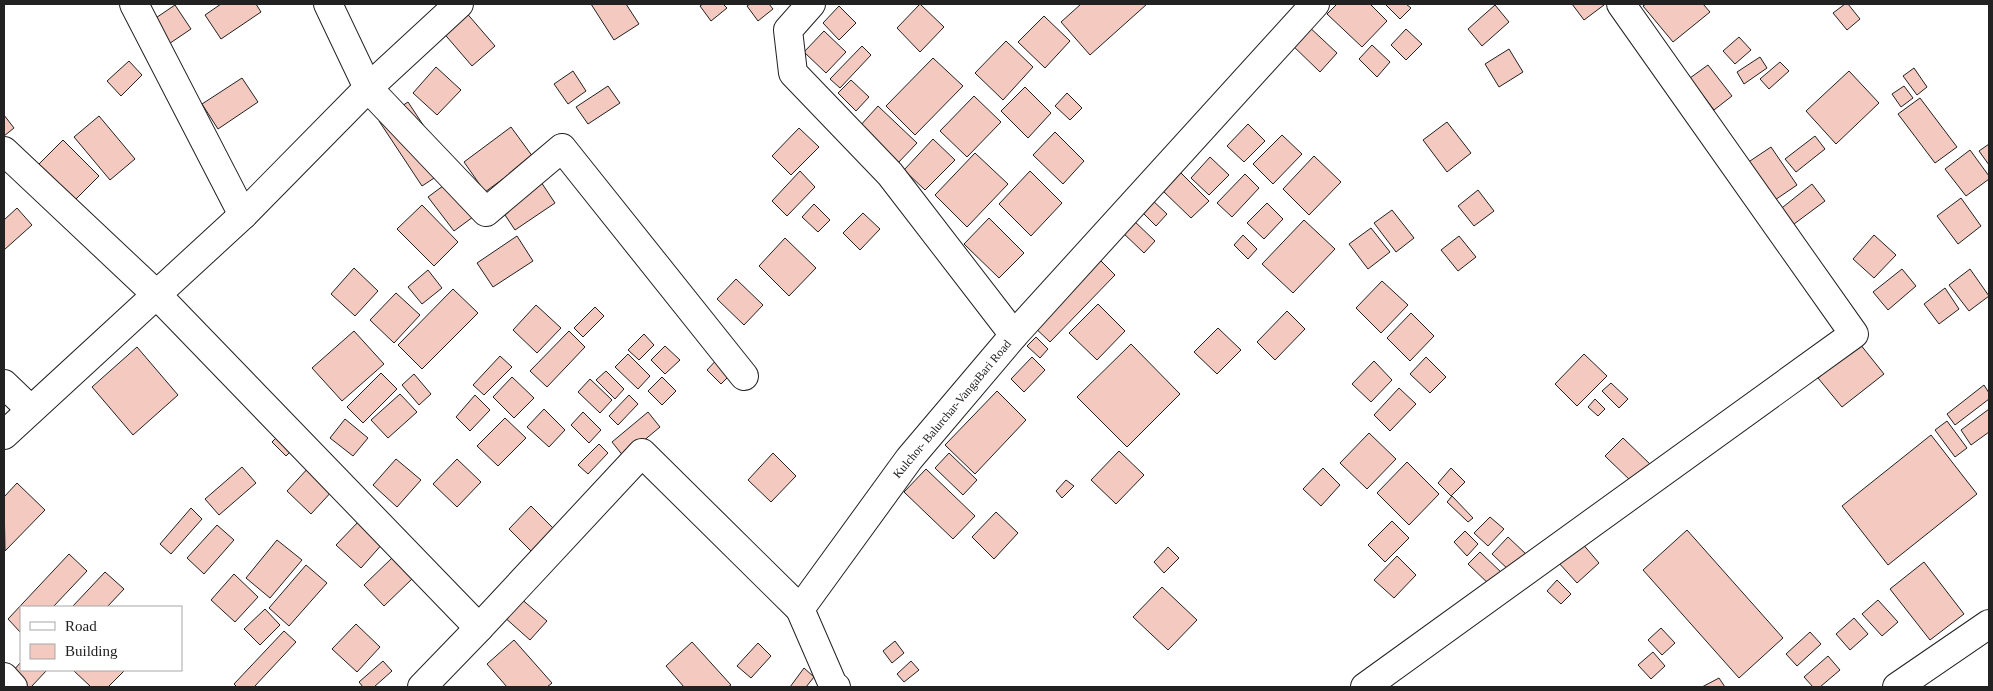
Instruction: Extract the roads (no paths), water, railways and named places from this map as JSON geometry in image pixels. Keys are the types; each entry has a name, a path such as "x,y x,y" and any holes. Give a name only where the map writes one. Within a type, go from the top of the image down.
{"street":[{"path":"134,4 243,215"},
{"path":"328,4 368,88 486,212 562,148 744,376"},
{"path":"4,435 30,409 243,215 368,88 459,4"},
{"name":"Kulchor- Balurchar-VangaBari Road","path":"800,609 909,459 1014,335 890,174 793,73 788,30 811,4"},
{"path":"1014,335 1315,4"},
{"path":"1365,687 1854,334 1621,4"},
{"path":"4,151 157,295 480,628"},
{"path":"4,384 30,409"},
{"path":"422,687 480,628 642,453 800,609 833,685 836,687"},
{"path":"1897,687 1989,624"},
{"path":"4,677 13,687"}]}
